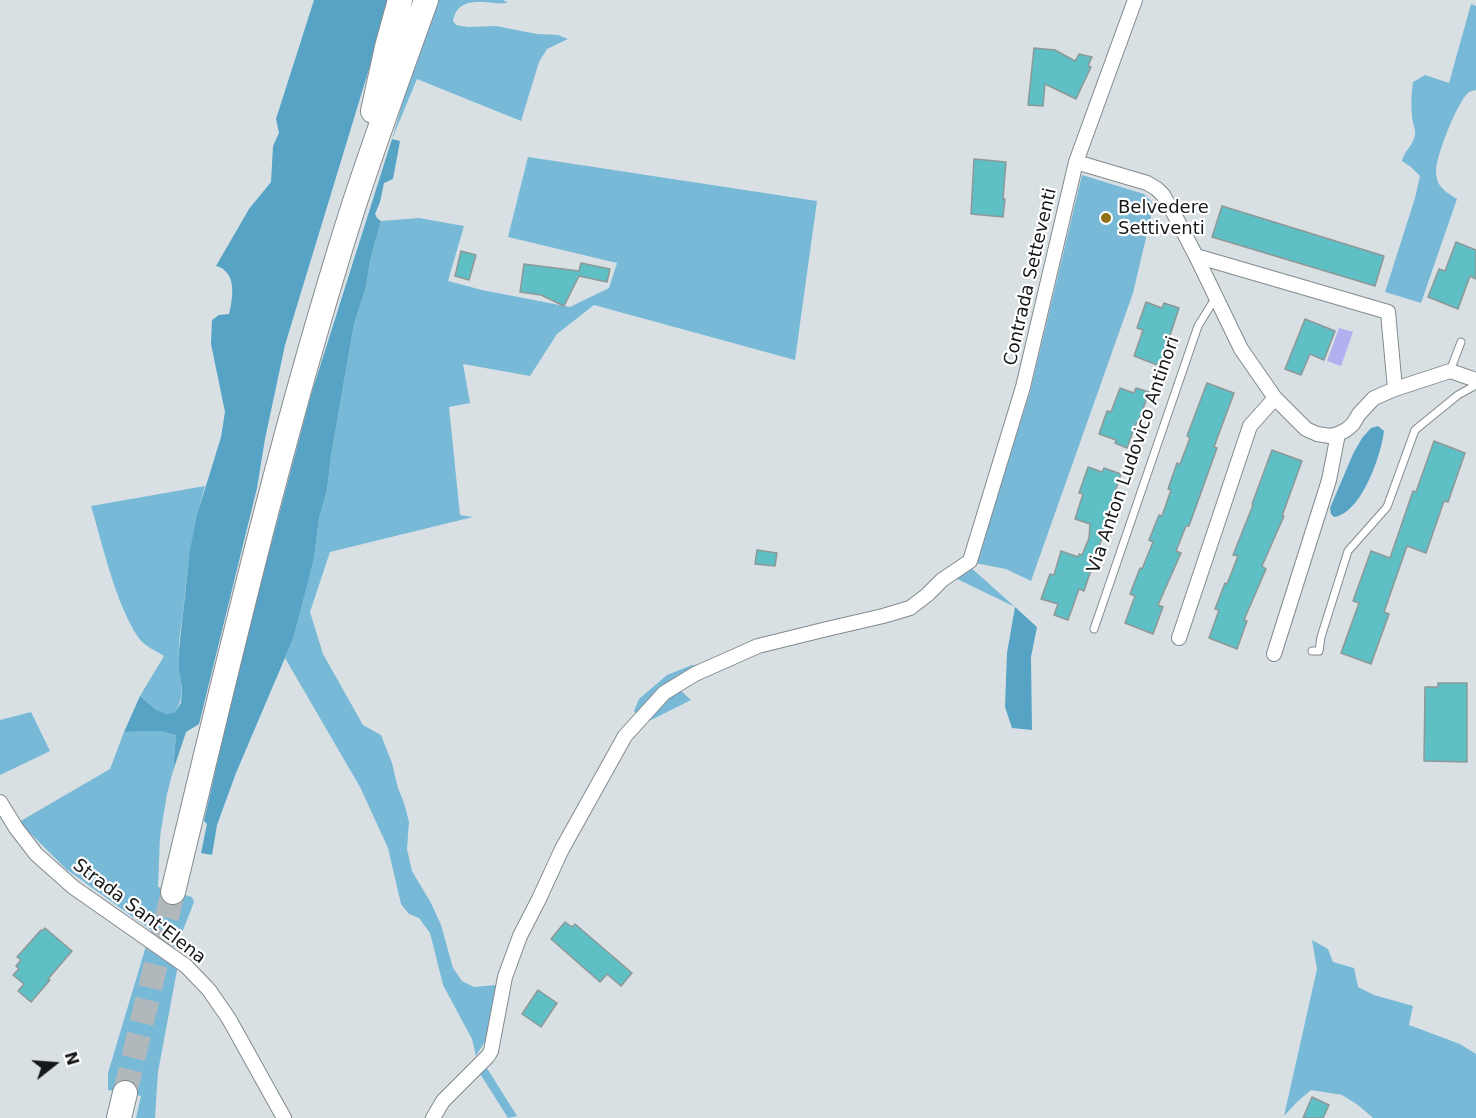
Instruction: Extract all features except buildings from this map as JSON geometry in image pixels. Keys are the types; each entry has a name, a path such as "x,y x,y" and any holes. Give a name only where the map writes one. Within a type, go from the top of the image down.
{"highway":[{"path":"352,212 387,47 400,0"},
{"path":"173,892 266,513 308,357 352,212 426,0"},
{"path":"119,1118 125,1093"}],"street":[{"name":"Contrada Setteventi","path":"433,1118 443,1101 491,1051 505,977 520,936 562,849 625,736 664,693 695,675 758,646 910,608 942,580 970,561 1023,387 1076,162 1135,0"},
{"path":"1076,162 1147,183 1163,195 1196,256 1240,349 1275,398 1306,429 1317,434 1330,436 1338,434 1353,424 1374,398 1450,371 1476,380"},
{"path":"1196,256 1389,312 1395,389"},
{"path":"1179,638 1250,426 1275,398"},
{"path":"1274,654 1329,480 1338,434"},
{"name":"Strada Sant'Elena","path":"0,802 36,854 73,887 186,966 209,990 229,1019 284,1118"}],"lane":[{"name":"Via Anton Ludovico Antinori","path":"1094,629 1198,326 1216,297"},
{"path":"1450,371 1461,342"},
{"path":"1312,651 1319,651 1321,637 1348,551 1387,507 1415,430 1458,395 1476,385"}],"shaded area":[{"path":"314,0 390,0 285,345 257,488 199,724 186,732 173,771 176,735 160,731 124,732 140,696 155,709 166,714 175,712 181,703 179,650 190,550 197,515 221,437 225,412 211,344 212,320 219,315 229,314 232,285 223,269 216,266 249,209 271,182 273,146 279,133 276,119"},
{"path":"438,0 503,0 508,3 467,3 455,14 453,21 456,25 496,26 537,34 558,35 568,39 547,49 539,62 521,121 417,79 392,139 411,74"},
{"path":"1471,4 1476,6 1476,90 1468,93 1458,107 1439,154 1436,171 1438,183 1457,199 1421,303 1385,292 1420,176 1402,161 1415,135 1411,108 1413,82 1425,75 1449,83"},
{"path":"392,139 400,141 393,179 384,183 375,214 381,221 370,261 366,287 354,324 314,558 293,639 236,773 217,825 212,855 201,853 207,824 204,821 244,646 311,395"},
{"path":"528,157 817,201 795,360 594,305 557,334 530,376 463,364 470,403 449,407 460,515 473,517 330,552 310,612 323,654 363,725 381,735 392,763 409,822 407,849 412,871 441,925 453,968 462,981 474,987 496,985 487,1038 476,1056 472,1039 443,985 430,933 419,918 409,914 401,904 388,848 360,787 285,658 293,639 314,558 354,324 366,287 370,261 381,221 419,218 464,226 448,281 570,307 609,288 617,263 508,237"},
{"path":"1082,175 1144,194 1154,204 1133,293 1031,581 1006,569 975,563 1030,392"},
{"path":"1339,328 1353,332 1341,366 1327,361"},
{"path":"1378,426 1384,431 1379,454 1368,481 1353,505 1344,513 1334,517 1330,508 1353,454 1362,438 1371,428"},
{"path":"205,486 186,581 179,653 181,699 175,712 166,714 155,709 140,696 164,656 143,643 130,623 110,573 91,506"},
{"path":"968,565 1015,607 951,576"},
{"path":"1015,607 1037,627 1031,657 1032,730 1012,728 1005,707 1007,653"},
{"path":"692,665 711,668 678,688 691,700 639,726 597,796 637,716 634,711 639,699 667,675"},
{"path":"31,712 50,751 0,775 0,720"},
{"path":"160,731 176,735 173,771 160,837 158,887 192,897 194,902 176,948 66,869 19,822 110,769 124,732"},
{"path":"1312,940 1328,949 1333,962 1354,968 1358,987 1374,995 1413,1006 1409,1025 1460,1044 1476,1054 1476,1118 1373,1118 1342,1095 1311,1090 1284,1116 1317,969"},
{"path":"146,946 178,965 158,1072 155,1118 136,1118 141,1096 108,1090 108,1073"},
{"path":"485,1065 517,1116 508,1118 479,1072"}],"tunnel":[{"path":"125,1093 173,892"}],"place":[{"name":"Belvedere Settiventi","path":"1106,218"}]}
